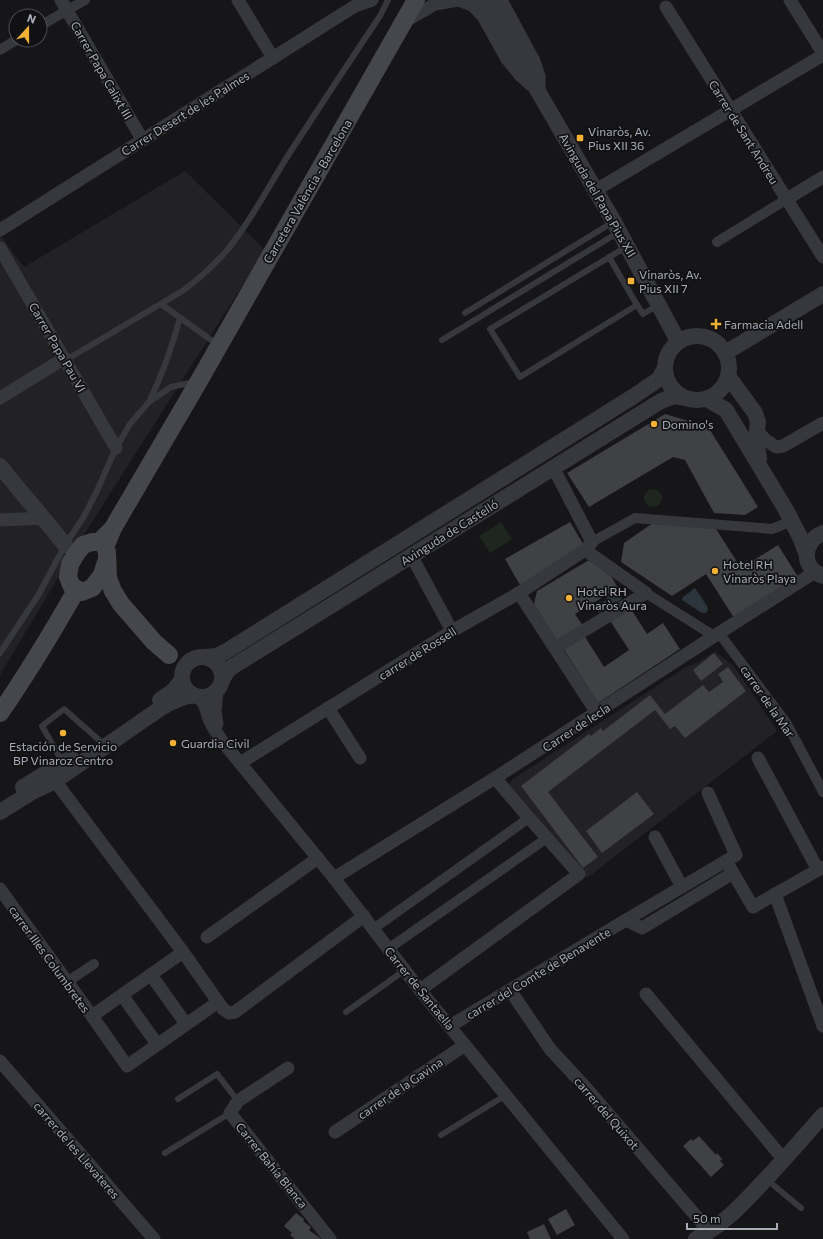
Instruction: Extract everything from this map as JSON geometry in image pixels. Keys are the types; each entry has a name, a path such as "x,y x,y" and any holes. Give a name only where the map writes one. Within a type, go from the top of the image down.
{"main road":[{"name":"Carretera València - Barcelona","path":"113,528 199,381 402,22 416,0"},
{"path":"113,528 99,542 88,544 76,554 67,555 68,577 72,587 101,590 121,604"},
{"path":"113,528 105,547 108,578 113,591 121,604 154,642 169,655"},
{"path":"0,713 84,589 102,575 107,557"}],"street":[{"path":"48,19 64,5 85,0"},
{"path":"238,0 273,58"},
{"name":"Carrer Desert de les Palmes","path":"0,230 355,6 372,0"},
{"path":"402,22 405,0"},
{"name":"Avinguda del Papa Pius XII","path":"402,22 435,4 458,0 472,5 483,16 507,59 520,75 539,91"},
{"name":"Avinguda del Papa Pius XII","path":"485,0 617,226 678,341"},
{"name":"Avinguda del Papa Pius XII","path":"501,0 534,61 539,76 539,91"},
{"path":"596,190 731,111 823,54 790,0"},
{"name":"Carrer Papa Calixt III","path":"64,5 142,139"},
{"name":"Carrer de Sant Andreu","path":"666,7 823,257"},
{"path":"717,242 823,177"},
{"name":"Carrer Papa Pau VI","path":"0,248 116,448"},
{"path":"725,353 823,294"},
{"path":"699,336 709,338 718,344 725,353 728,360 728,376 724,386 716,394 707,399 695,400 684,398 670,387 664,370 665,362 667,354 678,341 688,337 699,336"},
{"path":"0,398 65,359"},
{"name":"Avinguda de Castelló","path":"199,658 217,656 259,631 634,396 659,379 664,370"},
{"path":"728,376 755,413 758,422 756,438 757,452 761,467"},
{"name":"Avinguda de Castelló","path":"220,685 228,670 232,667 411,555 661,401 674,396 684,398"},
{"path":"707,399 726,410 789,516 800,537 808,562 819,574"},
{"path":"757,431 776,447 783,446 822,424"},
{"path":"0,466 28,502 44,518 67,555"},
{"name":"carrer de la Mar","path":"554,467 588,546 646,593 716,635 787,724 823,792"},
{"path":"588,546 635,518 772,528 789,516 794,517 823,532"},
{"path":"0,520 44,518"},
{"path":"807,555 811,540 823,532"},
{"name":"carrer de Rossell","path":"240,763 452,631 518,593 588,546"},
{"path":"411,555 452,631"},
{"name":"Carrer de Iecla","path":"334,878 496,778 716,635 819,574"},
{"path":"518,593 597,713"},
{"path":"555,648 646,593"},
{"path":"0,800 67,767 173,700 182,697 205,697 211,695 220,685 222,671 218,664 212,660 199,658 178,659 169,655"},
{"path":"169,655 181,674 184,685 189,693 196,696"},
{"path":"0,812 32,792 55,781 67,767 99,740 172,692 182,679 185,667 199,658"},
{"name":"Carrer de Santaella","path":"220,685 215,711 217,725 222,741"},
{"name":"Carrer de Santaella","path":"196,696 202,700 209,720 222,741 318,858 420,990 620,1237"},
{"path":"328,708 360,758"},
{"path":"708,792 736,855 726,861 753,906 820,868 758,758"},
{"path":"420,990 579,874 496,778"},
{"path":"55,781 183,952 223,1009 229,1013 235,1012 364,916"},
{"path":"373,929 529,818"},
{"path":"655,837 682,887"},
{"path":"388,949 547,838"},
{"path":"208,937 318,858"},
{"name":"carrer del Comte de Benavente","path":"450,1026 726,861"},
{"path":"626,920 642,928 733,872"},
{"name":"carrer Illes Columbretes","path":"0,889 92,1016 183,952"},
{"path":"775,894 823,1026"},
{"path":"67,982 94,964"},
{"path":"151,975 186,1024"},
{"name":"carrer del Quixot","path":"510,990 550,1049 592,1094 702,1223 702,1236"},
{"path":"646,994 784,1160"},
{"path":"122,995 158,1044"},
{"path":"92,1016 127,1066 218,1002"},
{"name":"carrer de la Gavina","path":"335,1132 465,1045"},
{"name":"carrer de les Llevateres","path":"0,1061 154,1239"},
{"name":"Carrer Bahía Blanca","path":"288,1068 238,1101 230,1113 330,1239"},
{"path":"702,1236 726,1220 784,1160 823,1115"}],"lane":[{"path":"65,359 184,290 214,265 244,227 380,16 388,0"},
{"path":"465,313 617,226"},
{"path":"442,340 617,226"},
{"path":"628,246 490,328 520,377 637,305"},
{"path":"609,257 643,314 659,304"},
{"path":"161,304 219,346"},
{"path":"0,653 67,555 116,448 130,424 149,402 161,378 180,318"},
{"path":"149,402 171,387 199,381"},
{"path":"67,767 42,726 64,708 99,740"},
{"path":"346,1012 405,970"},
{"path":"178,1099 218,1074 238,1101"},
{"path":"441,1135 506,1095"},
{"path":"165,1153 230,1113"},
{"path":"766,1179 801,1208"}],"shaded area":[{"path":"185,171 265,250 80,541 0,675 0,235 24,267"},
{"path":"653,489 659,492 662,498 659,504 653,507 647,504 644,498 647,492"},
{"path":"501,522 512,539 490,553 479,536"},
{"path":"695,588 707,606 708,609 706,613 702,613 682,600 683,597"},
{"path":"615,593 622,599 599,613 595,607 597,603 605,601 608,596"},
{"path":"715,651 734,666 777,731 587,878 508,785 513,779 686,667 697,663"}],"building":[{"path":"665,414 692,422 705,422 758,507 745,515 714,513 685,460 673,457 589,507 567,473"},
{"path":"570,522 585,547 520,585 505,559"},
{"name":"Hotel RH Vinaròs Playa","path":"653,523 716,529 741,568 778,545 800,580 736,621 706,574 672,596 621,562 624,543"},
{"name":"Hotel RH Vinaròs Aura","path":"589,560 611,576 618,588 575,614 583,626 557,641 534,604 537,591"},
{"path":"629,606 647,634 663,623 680,649 598,703 563,648 584,635 604,667 629,650 609,619"},
{"path":"714,653 723,664 701,681 693,670"},
{"path":"728,667 746,691 685,738 675,726 670,729 655,710 548,792 598,857 583,868 521,786 589,734 591,736 601,728 603,731 650,695 665,714 703,685 709,692 723,682 718,674"},
{"path":"637,792 654,814 602,853 586,831"},
{"path":"699,1136 716,1155 717,1153 722,1159 720,1161 724,1165 711,1177 683,1146 691,1139 693,1141"},
{"path":"566,1209 575,1225 557,1235 548,1219"},
{"path":"296,1213 311,1227 309,1230 321,1239 295,1239 290,1235 292,1233 284,1226"},
{"path":"544,1224 551,1239 530,1239 527,1232"}],"place":[{"name":"Vinaròs, Av. Pius XII 36","path":"580,138"},
{"name":"Vinaròs, Av. Pius XII 7","path":"631,281"},
{"name":"Farmacia Adell","path":"716,324"},
{"name":"Domino's","path":"654,424"},
{"name":"Hotel RH Vinaròs Playa","path":"715,571"},
{"name":"Hotel RH Vinaròs Aura","path":"569,598"},
{"name":"Estación de Servicio BP Vinaroz Centro","path":"63,733"},
{"name":"Guardia Civil","path":"173,743"}]}
